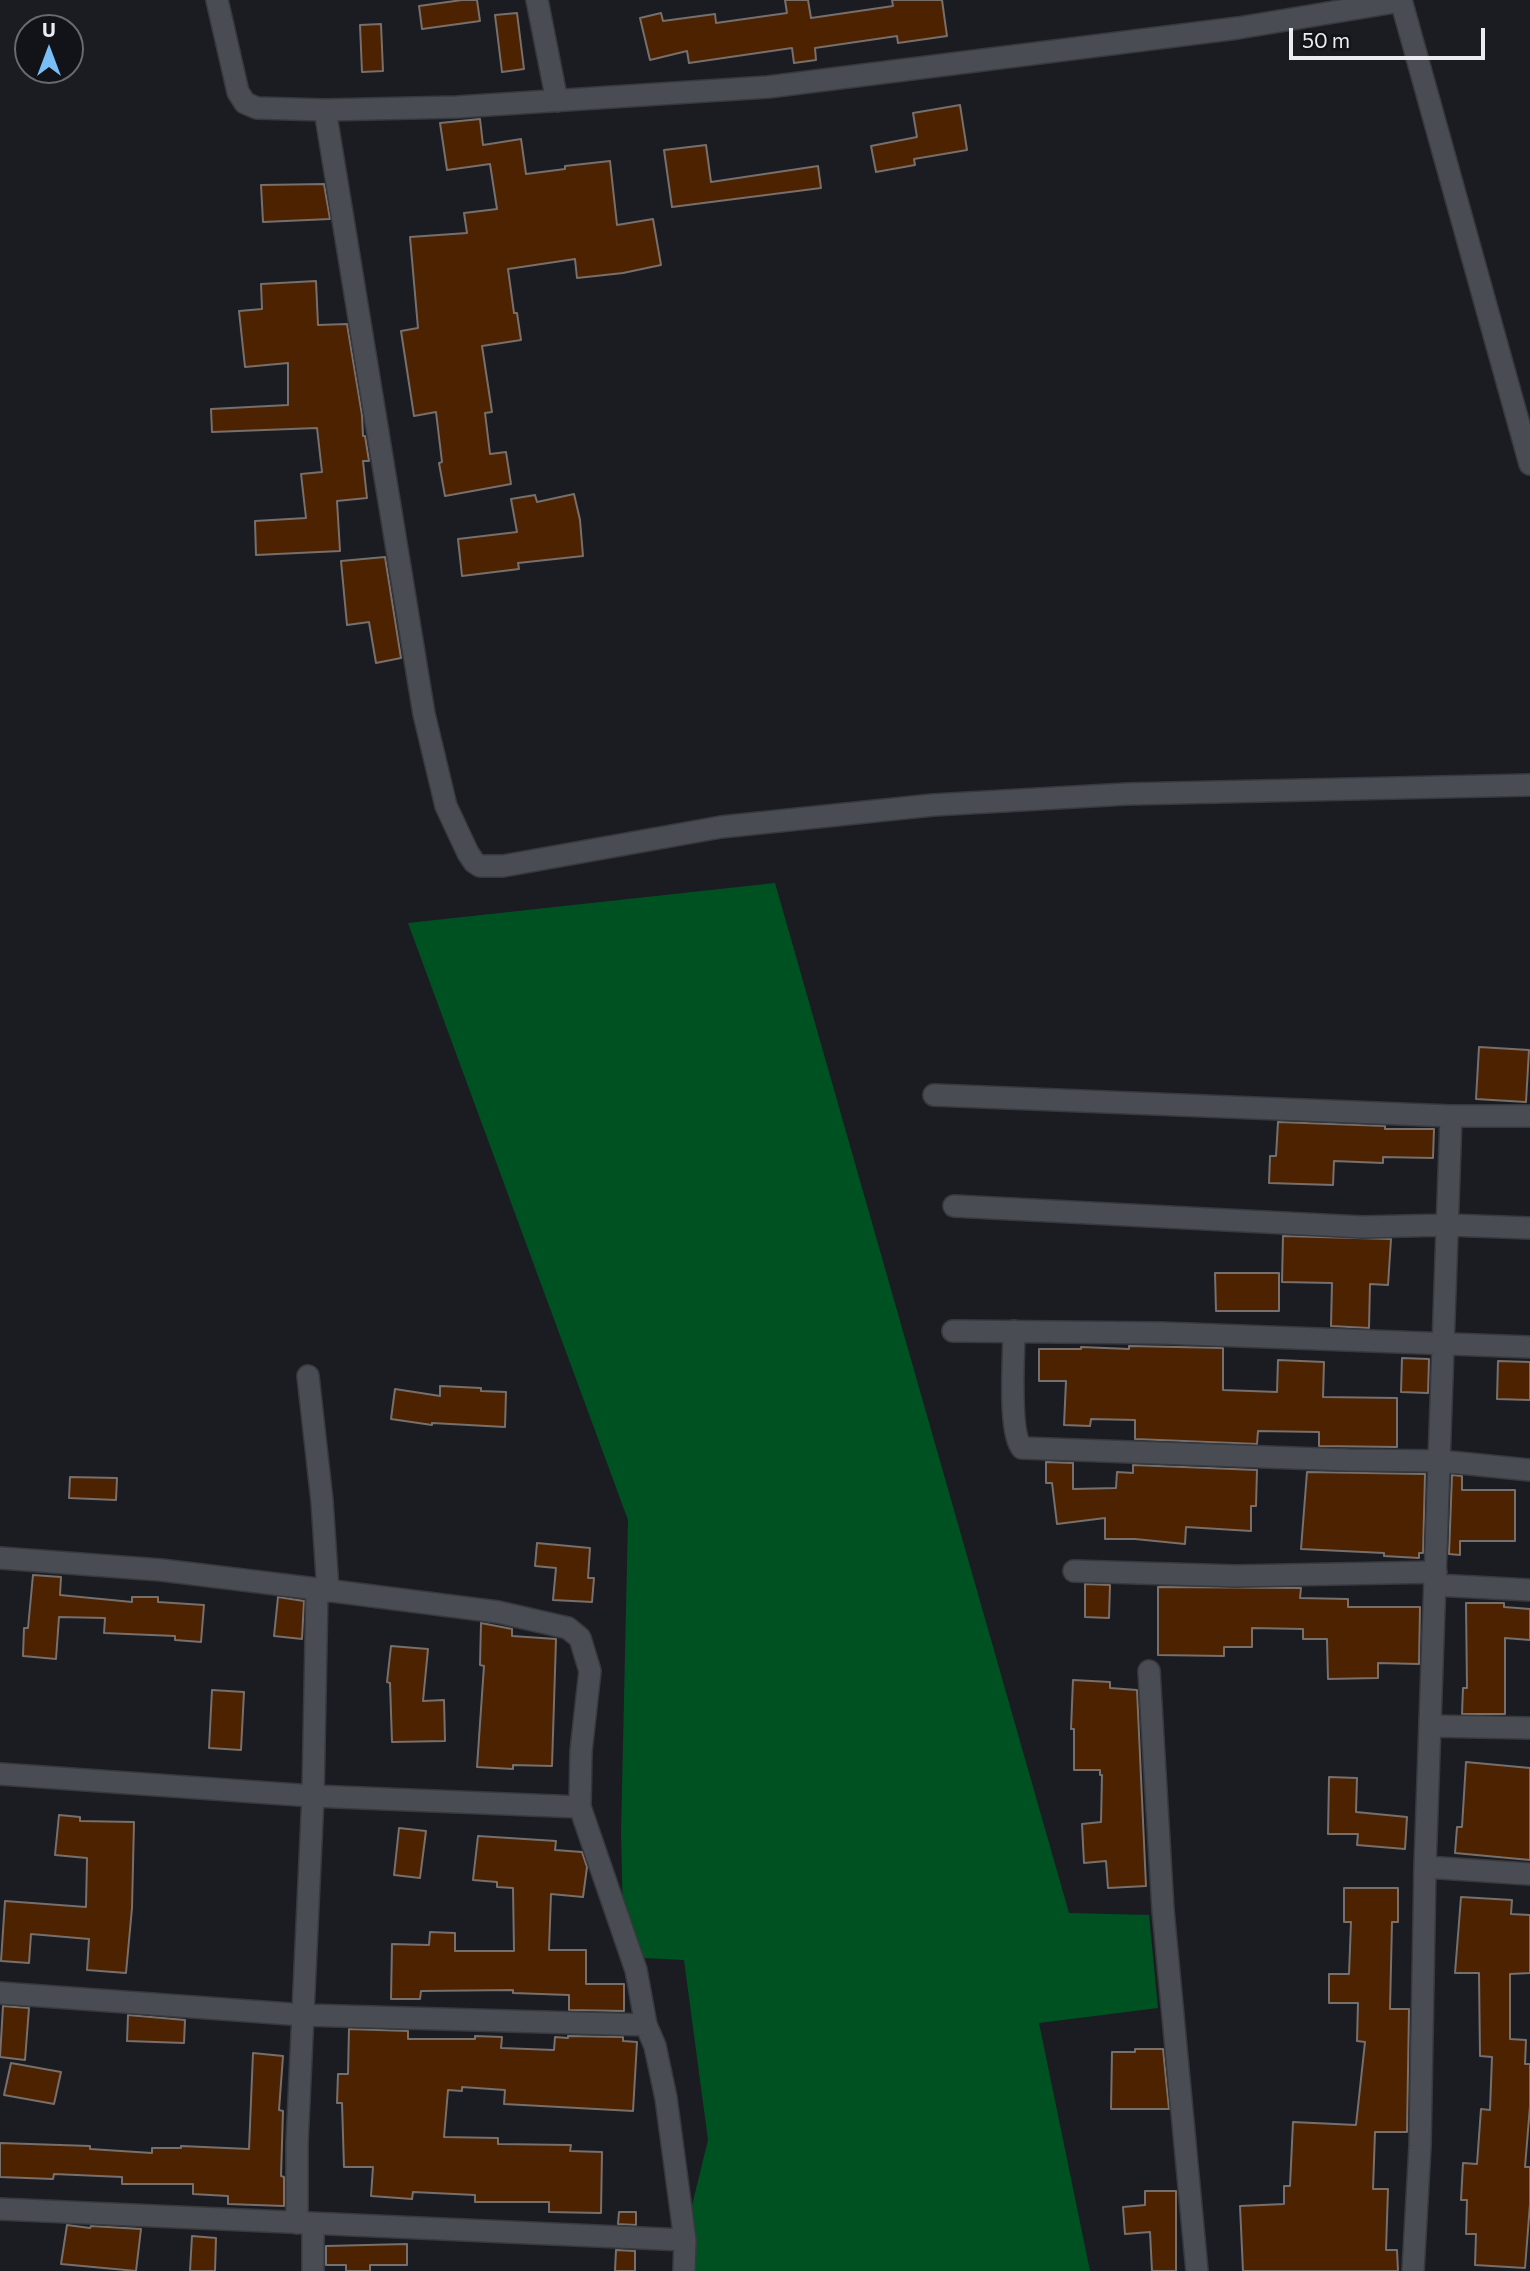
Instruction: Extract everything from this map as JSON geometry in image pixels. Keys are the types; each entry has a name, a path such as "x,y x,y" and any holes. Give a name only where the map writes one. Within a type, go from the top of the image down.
{"street":[{"path":"217,0 238,92 245,103 257,108 325,110 457,107 768,87 1238,28 1401,1 1525,428 1530,464"},
{"path":"537,0 557,101"},
{"path":"325,110 424,714 446,806 476,864 485,867 503,866 721,827 933,805 1128,794 1530,785"},
{"path":"934,1095 1451,1116 1530,1116"},
{"path":"1413,2271 1420,2146 1425,1867 1451,1116"},
{"path":"954,1206 1362,1227 1530,1228"},
{"path":"953,1331 1175,1333 1530,1347"},
{"path":"1014,1331 1015,1434 1022,1448 1440,1461 1530,1470"},
{"path":"308,1376 323,1501 322,1590 297,2143 313,2271"},
{"path":"0,1558 161,1570 499,1612 558,1625 575,1633 583,1646 590,1671 581,1751 580,1807 636,1970 646,2025 655,2046 666,2098 685,2240 684,2271"},
{"path":"1074,1571 1436,1579 1530,1590"},
{"path":"1149,1671 1163,1910 1197,2271"},
{"path":"1430,1726 1530,1728"},
{"path":"0,1774 313,1796 580,1807"},
{"path":"1425,1867 1530,1874"},
{"path":"0,1993 304,2015 646,2025"},
{"path":"0,2209 685,2240"}],"green space":[{"path":"775,883 1069,1913 1149,1915 1158,2008 1039,2023 1090,2271 676,2271 708,2140 684,1960 624,1957 621,1833 628,1520 408,923"}],"building":[{"path":"477,0 480,21 422,29 419,6"},
{"path":"785,0 808,0 811,18 893,6 892,0 942,0 947,36 898,43 897,36 815,48 816,60 794,63 792,48 689,63 687,51 650,60 640,18 661,13 663,21 715,14 716,23 787,13"},
{"path":"517,13 524,69 502,72 495,15"},
{"path":"381,24 383,71 362,72 360,25"},
{"path":"960,105 967,150 914,159 915,165 876,172 871,146 917,137 913,113"},
{"path":"480,119 483,145 521,139 526,174 610,161 617,225 653,219 661,265 577,278 575,259 508,269 521,340 482,346 492,412 485,413 490,454 506,452 511,484 445,496 439,463 442,462 436,412 414,416 401,331 418,328 410,237 467,233 464,213 497,209 490,164 447,170 440,123"},
{"path":"706,145 711,182 818,166 821,188 672,207 664,150"},
{"path":"324,184 330,219 263,222 261,185"},
{"path":"316,281 318,325 347,324 369,461 363,461 367,498 337,501 340,551 256,555 255,521 306,518 301,474 322,472 317,428 212,432 211,409 288,405 288,363 245,367 239,311 262,309 261,284"},
{"path":"574,494 580,520 583,556 518,563 519,569 462,576 458,539 517,532 511,499 535,495 537,502"},
{"path":"385,557 401,658 376,663 369,622 347,625 341,561"},
{"path":"1479,1047 1529,1050 1526,1102 1476,1099"},
{"path":"1278,1122 1385,1126 1385,1129 1434,1129 1433,1158 1383,1157 1383,1163 1334,1161 1333,1185 1269,1183 1270,1156 1276,1156"},
{"path":"1283,1236 1391,1239 1388,1285 1370,1284 1369,1328 1331,1326 1332,1283 1282,1282"},
{"path":"1215,1273 1279,1273 1279,1311 1216,1311"},
{"path":"1129,1346 1223,1348 1223,1390 1277,1392 1278,1360 1324,1362 1323,1397 1397,1398 1397,1447 1319,1446 1319,1432 1258,1431 1257,1444 1135,1439 1135,1420 1091,1419 1090,1426 1064,1425 1066,1381 1039,1381 1039,1349 1129,1349"},
{"path":"1402,1358 1429,1359 1428,1393 1401,1392"},
{"path":"1498,1361 1530,1362 1530,1400 1497,1399"},
{"path":"440,1386 506,1392 505,1427 432,1425 391,1419 395,1389 440,1396"},
{"path":"1046,1462 1073,1463 1073,1489 1116,1488 1117,1472 1133,1473 1133,1465 1257,1470 1256,1506 1251,1506 1251,1531 1186,1527 1185,1544 1105,1539 1105,1518 1057,1524 1052,1483 1046,1483"},
{"path":"1307,1472 1425,1474 1423,1553 1419,1553 1419,1558 1384,1556 1384,1553 1301,1549"},
{"path":"1452,1475 1462,1476 1462,1490 1515,1490 1515,1541 1460,1541 1460,1555 1449,1554"},
{"path":"70,1477 117,1478 116,1500 69,1498"},
{"path":"537,1543 590,1548 588,1578 594,1578 592,1602 553,1600 556,1568 535,1566"},
{"path":"33,1575 61,1577 60,1595 132,1602 132,1597 158,1597 158,1602 204,1605 201,1642 175,1640 175,1636 104,1633 105,1618 59,1617 56,1659 23,1656 24,1628 28,1628"},
{"path":"1085,1584 1110,1585 1109,1618 1085,1617"},
{"path":"1158,1587 1301,1588 1300,1598 1348,1599 1348,1607 1420,1607 1419,1664 1378,1663 1378,1678 1328,1679 1327,1639 1303,1639 1303,1629 1252,1628 1252,1647 1224,1647 1224,1656 1158,1655"},
{"path":"278,1597 304,1601 302,1639 274,1636"},
{"path":"1466,1603 1504,1603 1504,1607 1530,1609 1530,1640 1505,1638 1505,1714 1462,1714 1463,1688 1467,1688"},
{"path":"481,1623 512,1629 512,1636 556,1639 552,1766 513,1765 513,1769 477,1767 484,1666 480,1665"},
{"path":"391,1646 428,1649 423,1701 444,1700 445,1741 392,1742 390,1683 387,1682"},
{"path":"1073,1680 1110,1682 1110,1688 1137,1690 1146,1886 1108,1888 1106,1861 1084,1863 1082,1824 1101,1822 1102,1775 1100,1770 1074,1770 1074,1729 1071,1729"},
{"path":"212,1690 244,1692 241,1750 209,1748"},
{"path":"1466,1762 1530,1768 1530,1860 1455,1853 1457,1827 1462,1827"},
{"path":"1329,1777 1357,1778 1356,1812 1407,1817 1405,1849 1357,1845 1358,1834 1328,1834"},
{"path":"59,1815 80,1817 80,1821 134,1822 132,1908 126,1973 87,1970 89,1939 31,1934 29,1963 1,1961 5,1901 86,1907 87,1858 55,1855"},
{"path":"399,1828 426,1831 420,1878 394,1875"},
{"path":"478,1836 556,1841 555,1850 582,1852 587,1867 583,1897 551,1894 549,1950 586,1950 586,1984 624,1984 624,2011 569,2010 569,1995 513,1993 513,1990 421,1991 420,1999 391,1999 392,1944 429,1945 430,1932 455,1933 455,1951 514,1951 513,1888 497,1887 497,1882 473,1880"},
{"path":"1344,1888 1398,1888 1398,1922 1392,1922 1390,2009 1409,2009 1407,2132 1375,2132 1373,2189 1388,2189 1386,2250 1397,2250 1398,2271 1243,2271 1240,2206 1284,2204 1284,2186 1290,2186 1293,2122 1356,2125 1365,2042 1357,2041 1358,2003 1329,2003 1329,1974 1349,1974 1351,1922 1344,1922"},
{"path":"1461,1897 1512,1900 1511,1914 1530,1915 1530,1973 1510,1974 1510,2039 1526,2040 1525,2064 1530,2064 1525,2167 1530,2167 1530,2204 1525,2268 1475,2265 1476,2234 1466,2234 1467,2200 1461,2200 1463,2163 1477,2164 1481,2109 1490,2110 1492,2057 1480,2056 1479,1973 1455,1973"},
{"path":"3,2006 29,2008 25,2060 0,2057"},
{"path":"128,2015 185,2020 184,2043 127,2041"},
{"path":"349,2029 408,2031 408,2039 502,2037 501,2048 554,2050 555,2037 568,2036 623,2037 623,2041 637,2042 633,2111 504,2104 505,2090 462,2087 462,2091 448,2090 444,2137 498,2138 498,2144 571,2145 570,2151 602,2152 601,2213 549,2212 549,2202 475,2202 475,2195 413,2192 412,2199 371,2196 373,2167 344,2167 342,2103 337,2103 338,2074 348,2074"},
{"path":"1135,2049 1163,2049 1169,2109 1111,2109 1112,2052 1135,2052"},
{"path":"253,2053 283,2056 279,2110 283,2111 281,2176 284,2177 284,2206 228,2204 228,2196 193,2194 193,2184 122,2184 122,2177 54,2174 53,2179 0,2177 0,2143 90,2146 90,2149 152,2153 152,2148 181,2146 249,2149"},
{"path":"11,2063 61,2072 54,2104 4,2095"},
{"path":"1145,2191 1176,2191 1176,2271 1152,2271 1150,2232 1125,2234 1123,2207 1145,2205"},
{"path":"619,2212 636,2212 636,2225 618,2224"},
{"path":"67,2225 141,2229 136,2271 61,2264"},
{"path":"192,2236 216,2238 215,2271 190,2271"},
{"path":"407,2244 407,2265 370,2265 370,2271 346,2271 346,2265 326,2265 326,2246"},
{"path":"616,2250 635,2251 635,2271 615,2271"}]}
